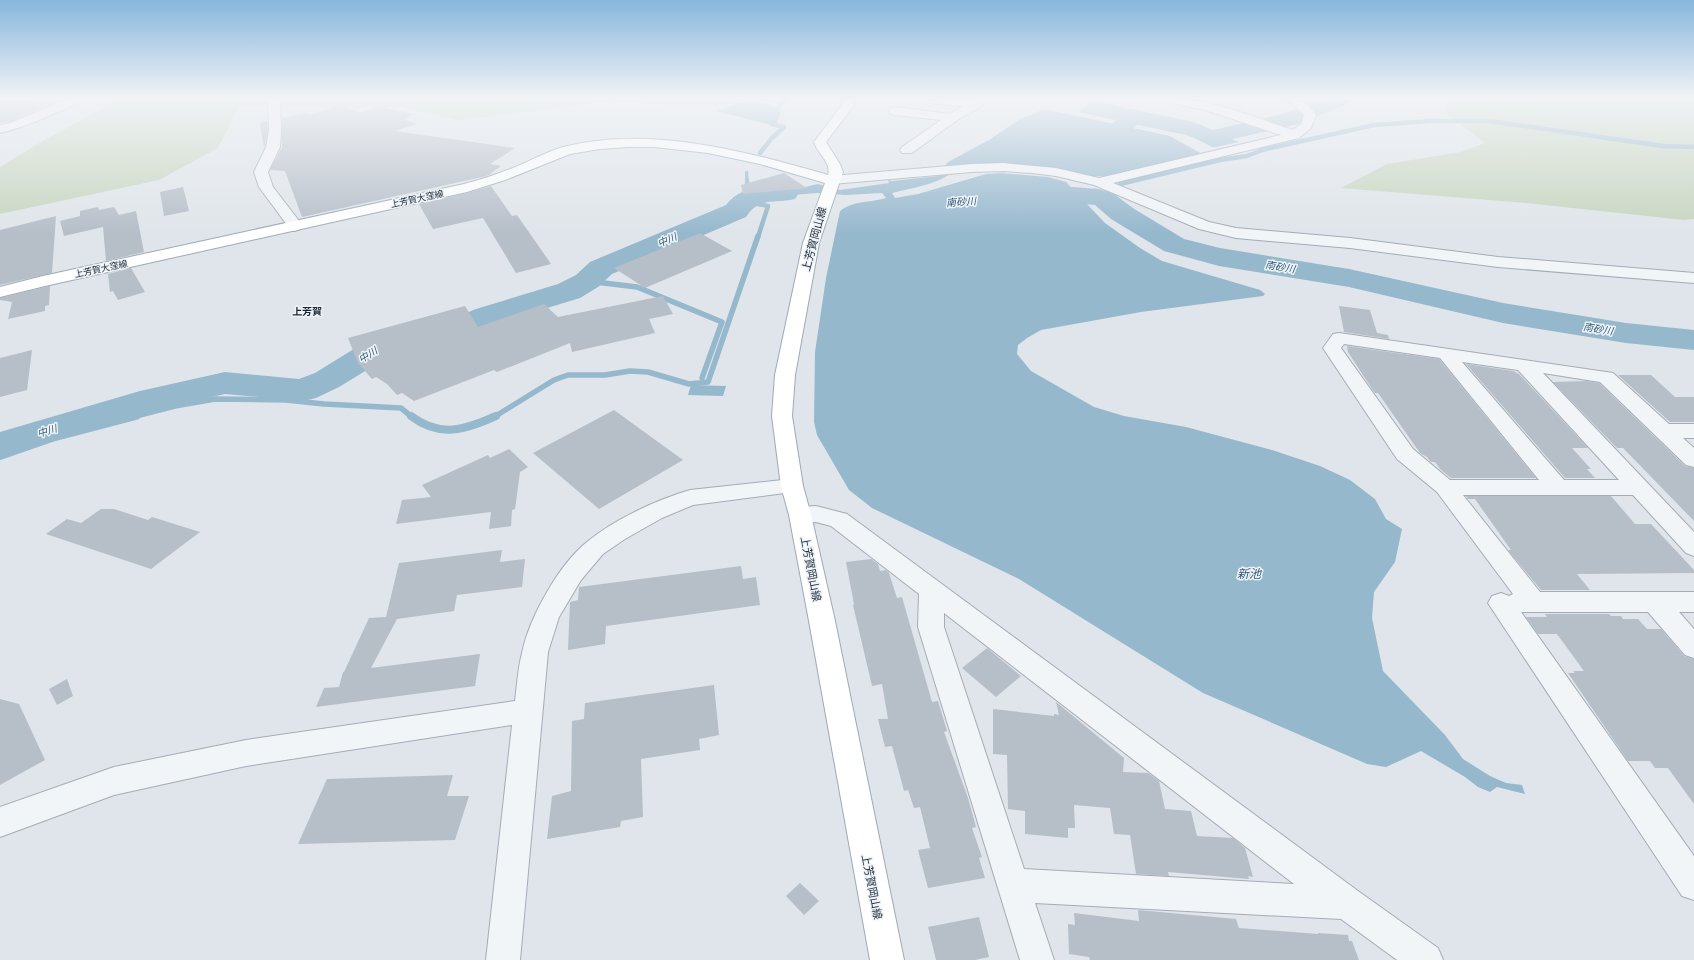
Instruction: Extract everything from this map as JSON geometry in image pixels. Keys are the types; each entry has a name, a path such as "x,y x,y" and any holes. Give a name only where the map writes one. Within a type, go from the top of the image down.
{"main road":[{"name":"上芳賀大窪線","path":"0,292 467,188 489,182 546,157 565,151 614,144"},
{"name":"上芳賀大窪線","path":"677,144 790,167 818,178 830,187"},
{"name":"上芳賀岡山線","path":"821,144 822,149 835,166 836,172 811,243 785,375 782,416 792,486 800,515 887,960"}],"street":[{"path":"273,144 261,172 266,187 295,226"},
{"path":"907,150 916,144"},
{"path":"1099,182 1261,144"},
{"path":"830,187 959,169 1003,167 1032,169 1056,172 1099,182 1204,226 1236,233 1350,243 1505,263 1694,278"},
{"path":"1532,602 1445,487 1405,454 1332,348 1339,338 1606,377 1694,460"},
{"path":"1446,354 1558,488"},
{"path":"1524,365 1694,547"},
{"path":"1664,431 1694,431"},
{"path":"503,960 535,652 547,614 572,574 595,548 617,533 654,512 690,498 792,486"},
{"path":"1445,487 1639,488"},
{"path":"800,515 816,514 839,520 1346,903 1426,960"},
{"path":"932,590 932,627 1037,960"},
{"path":"1655,602 1694,648"},
{"path":"1694,602 1501,603 1694,884"},
{"path":"0,822 114,781 246,753 528,711"},
{"path":"1013,885 1346,903"}],"green space":[{"path":"38,144 220,144 218,148 159,180 0,214 0,167"},
{"path":"1483,144 1694,144 1694,219 1684,220 1526,203 1341,188 1387,164 1461,152"}],"water":[{"name":"新池","path":"982,144 1184,144 1202,154 1109,176 1091,176 1055,168 961,165 946,177 938,181 920,187 892,193 895,198 918,194 986,174 1001,173 1048,177 1066,182 1105,223 1140,248 1162,261 1260,290 1265,294 1263,296 1141,312 1041,330 1018,345 1017,354 1031,371 1094,407 1124,416 1186,427 1272,450 1320,466 1350,480 1375,499 1386,519 1402,529 1395,562 1374,592 1372,618 1383,671 1445,735 1463,759 1490,776 1506,783 1522,785 1525,794 1497,787 1490,792 1478,787 1465,777 1421,751 1386,767 1367,764 1203,693 1019,579 872,508 849,490 817,435 814,422 815,352 826,278 840,211 845,207 857,203 886,198 882,193 845,195 817,193 757,198 740,207 741,211 736,209 735,205 738,202 733,200 745,194 745,171 748,171 750,189 761,192 788,191 818,184 840,190 889,183 888,180 892,181 938,176 948,162"},
{"path":"1206,144 1231,144 1216,147 1212,147"},
{"path":"1094,188 1107,192 1119,199 1165,232 1188,245 1212,251 1227,252 1225,265 1192,257 1165,245 1140,231 1117,214 1096,194"},
{"path":"691,385 726,386 723,396 688,395"}],"building":[{"path":"282,144 485,144 515,148 490,164 501,166 489,175 302,217 285,171 270,170 282,147"},
{"path":"784,173 807,188 743,194 741,185"},
{"path":"491,186 512,216 517,215 551,264 516,273 483,218 433,229 419,204"},
{"path":"183,187 189,211 164,216 160,192"},
{"path":"98,207 99,210 114,207 119,215 136,211 144,252 106,261 103,227 64,236 60,221 80,216 80,211"},
{"path":"56,216 52,273 0,285 0,230"},
{"path":"700,233 732,251 645,288 614,268"},
{"path":"131,268 145,292 118,300 113,291 110,292 108,274"},
{"path":"50,286 49,305 45,306 45,311 8,319 12,302 0,300 0,298"},
{"path":"663,296 673,314 649,319 655,333 572,352 570,343 497,372 494,370 414,401 402,393 397,395 387,384 376,377 372,379 358,363 348,338 465,306 478,327 544,304 558,317"},
{"path":"1339,306 1370,310 1377,333 1388,335 1389,339 1344,332"},
{"path":"1347,346 1439,359 1536,478 1451,478 1441,470 1435,462 1431,462 1427,457 1420,453 1378,393 1375,393 1372,389 1348,352"},
{"path":"32,350 27,390 0,397 0,358"},
{"path":"1466,364 1513,371 1519,374 1588,448 1572,448 1591,469 1587,469 1595,478 1565,478"},
{"path":"1618,375 1651,375 1675,397 1694,397 1694,422 1670,422"},
{"path":"1586,381 1599,383 1685,466 1694,468 1694,521 1623,448 1617,448 1553,382"},
{"path":"614,410 683,460 599,509 533,453"},
{"path":"509,449 528,467 520,472 515,509 512,510 511,526 489,529 491,512 396,524 402,500 431,497 422,485 488,455 490,458"},
{"path":"1466,496 1611,496 1635,524 1651,524 1694,570 1694,573 1577,574 1590,590 1541,590 1508,550 1511,550 1475,499 1468,499"},
{"path":"101,509 114,509 148,520 152,517 200,532 151,569 46,534 67,519 81,523"},
{"path":"502,550 500,562 525,559 522,587 457,595 454,611 397,619 371,668 480,654 475,686 316,707 324,688 339,687 343,672 369,618 386,617 399,563"},
{"path":"871,559 878,564 880,571 886,570 889,573 897,598 902,597 932,702 938,701 947,731 944,732 968,798 976,827 972,828 982,857 979,858 985,878 928,888 918,850 930,848 920,807 914,808 908,790 904,791 892,746 885,747 878,719 888,719 882,684 872,686 853,605 846,562"},
{"path":"741,566 743,579 756,577 760,605 606,626 605,644 568,650 570,602 578,600 579,587"},
{"path":"1545,614 1609,614 1611,616 1621,616 1623,619 1638,619 1647,629 1661,629 1684,656 1694,659 1694,804 1668,768 1655,768 1650,761 1628,761 1568,673 1575,673 1573,671 1584,671 1557,634 1538,634 1526,617 1547,617"},
{"path":"987,648 1021,676 996,697 962,668"},
{"path":"67,679 73,696 57,705 49,689"},
{"path":"714,685 719,735 699,739 700,750 641,759 643,817 621,821 620,827 547,839 552,796 571,791 572,721 584,719 585,703"},
{"path":"0,699 19,704 45,760 0,785"},
{"path":"1056,702 1124,758 1123,772 1148,773 1159,781 1165,809 1191,811 1197,836 1233,838 1245,848 1253,877 1248,876 1249,879 1168,872 1169,876 1136,874 1130,835 1114,834 1110,808 1074,805 1075,828 1068,828 1068,838 1025,834 1025,811 1008,809 1007,755 993,754 993,709 1054,716 1054,714 1059,715"},
{"path":"453,775 447,796 469,796 455,840 298,844 327,779"},
{"path":"800,883 819,901 804,915 786,896"},
{"path":"1138,910 1236,919 1239,928 1348,935 1349,941 1352,941 1359,960 1090,960 1089,957 1069,954 1068,924 1075,925 1074,913 1139,921"},
{"path":"979,917 989,957 975,960 936,960 928,927"}],"waterway":[{"path":"760,153 767,144"},
{"path":"1120,184 1220,160 1247,156 1262,150 1290,144"},
{"path":"1648,144 1694,147"},
{"name":"中川","path":"0,445 153,399 225,383 303,390 327,380 382,346 449,332 487,316 569,291 587,281 601,268 736,211 745,200 751,197 765,194 786,193"},
{"name":"南砂川","path":"1024,198 1073,195 1098,197 1104,199 1121,213 1174,245 1219,257 1349,278 1503,313 1626,333 1694,340"},
{"path":"743,201 768,206 758,237"},
{"path":"495,417 554,380 568,375 605,375 630,371 648,372 689,384 708,382 758,236"},
{"path":"587,281 637,287 722,322 702,378"},
{"path":"132,417 175,406 215,399 286,400 324,404 401,408 412,417"},
{"path":"0,456 52,438 136,416"},
{"path":"411,416 432,427 453,430 474,425 495,417"}],"district":[{"name":"上芳賀","path":"307,311"}]}
